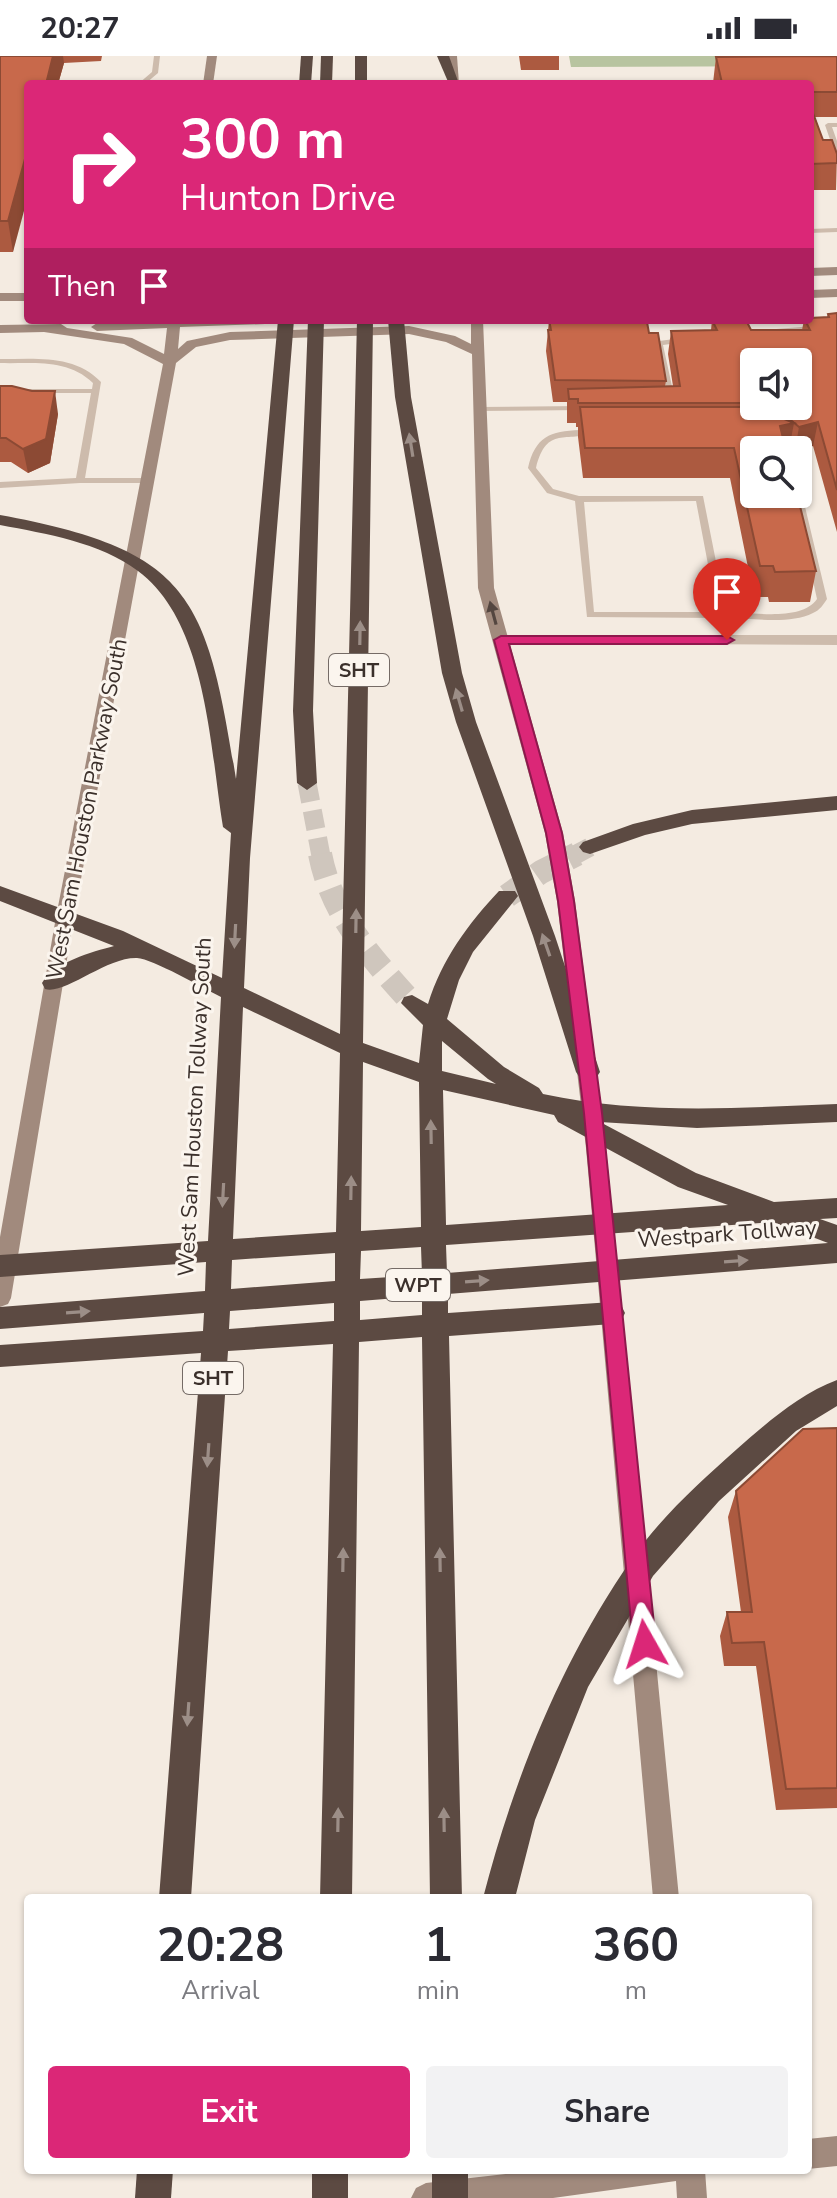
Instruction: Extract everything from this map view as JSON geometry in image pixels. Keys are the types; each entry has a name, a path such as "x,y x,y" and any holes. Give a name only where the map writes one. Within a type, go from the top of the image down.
{"highway":[{"path":"305,80 307,56"},
{"path":"326,80 327,56"},
{"path":"361,56 361,80"},
{"path":"443,56 453,80"},
{"name":"West Sam Houston Tollway South","path":"175,1894 214,1366 239,858 286,324"},
{"path":"307,783 303,711 316,324"},
{"name":"SHT","path":"336,1894 365,324"},
{"path":"403,325 403,397 452,673 479,762 544,936 589,1080"},
{"path":"0,520 49,529 98,544 145,568 182,607 202,659 239,858"},
{"path":"590,847 640,829 692,817 837,803"},
{"path":"0,893 65,917 345,1046 449,1083 593,1113 630,1117 697,1119 837,1113"},
{"path":"446,1894 430,1043 438,1003 449,973 475,929 507,896"},
{"path":"53,983 124,946"},
{"path":"412,1003 496,1073 580,1124 687,1180 837,1236"},
{"name":"Westpark Tollway","path":"0,1266 837,1208"},
{"name":"Westpark Tollway","path":"0,1318 837,1253"},
{"path":"0,1356 612,1313"},
{"path":"500,1894 519,1820 576,1678 643,1567 709,1492 786,1423 837,1392"},
{"path":"153,2198 155,2174"},
{"path":"330,2174 330,2198"},
{"path":"450,2174 450,2198"}],"main road":[{"path":"209,80 212,56"},
{"path":"452,56 454,80"},
{"path":"814,272 837,271"},
{"path":"814,294 837,293"},
{"path":"0,297 24,297"},
{"path":"0,329 138,324"},
{"name":"West Sam Houston Parkway South","path":"0,1298 53,983 129,586 170,362 174,324"},
{"path":"477,324 486,588 554,833 566,901 593,1113 645,1644 666,1894"},
{"path":"47,329 127,341 170,362 192,344 220,337 403,325 450,339 479,353"},
{"path":"812,2154 837,2151"},
{"path":"426,2198 630,2174"},
{"path":"690,2174 692,2198"}],"street":[{"path":"501,640 837,640"}],"lane":[{"path":"146,80 155,73 157,56"},
{"path":"837,125 828,125 837,151"},
{"path":"814,231 837,230"},
{"path":"749,333 837,326"},
{"path":"656,407 672,407 659,343 689,340"},
{"path":"0,361 74,364 89,371 97,382 80,480"},
{"path":"0,391 96,391"},
{"path":"478,409 593,408"},
{"path":"598,432 551,436 541,443 532,468 550,491 579,499 700,498 727,640"},
{"path":"0,485 80,480 148,481"},
{"path":"579,499 590,615 808,613 816,609 822,599 802,508"}],"green space":[{"path":"569,56 837,56 837,66 571,67"}],"building":[{"path":"0,56 53,56 47,80 24,80 24,163 8,221 0,221"},
{"path":"837,56 837,92 814,92 814,80 721,80 716,57"},
{"path":"814,116 823,140 832,140 837,163 814,164"},
{"path":"837,313 837,490 818,422 799,427 791,420 812,420 812,348 740,348 740,403 578,403 578,399 569,399 568,389 680,386 671,331 717,330 714,324 748,324 751,330 810,330 807,324 814,324 814,318 829,317 828,314"},
{"path":"550,324 647,324 649,333 658,333 666,381 555,380 548,330 551,330"},
{"path":"0,386 55,391 46,439 23,449 6,438 0,438"},
{"path":"580,407 740,407 740,420 787,420 794,423 780,426 782,436 740,436 740,475 734,448 585,448"},
{"path":"747,508 800,508 816,571 775,572 773,566 760,566"},
{"path":"837,1428 837,1788 786,1789 764,1642 732,1643 727,1612 752,1612 736,1491 803,1429"}],"tunnel":[{"path":"307,783 321,856"},
{"path":"573,856 590,847"},
{"path":"320,854 334,897 355,934 412,1003"},
{"path":"573,856 577,854"},
{"path":"507,896 541,872 573,856"}],"route":[{"path":"645,1644 593,1113 566,901 554,833 501,640 727,640"}]}
